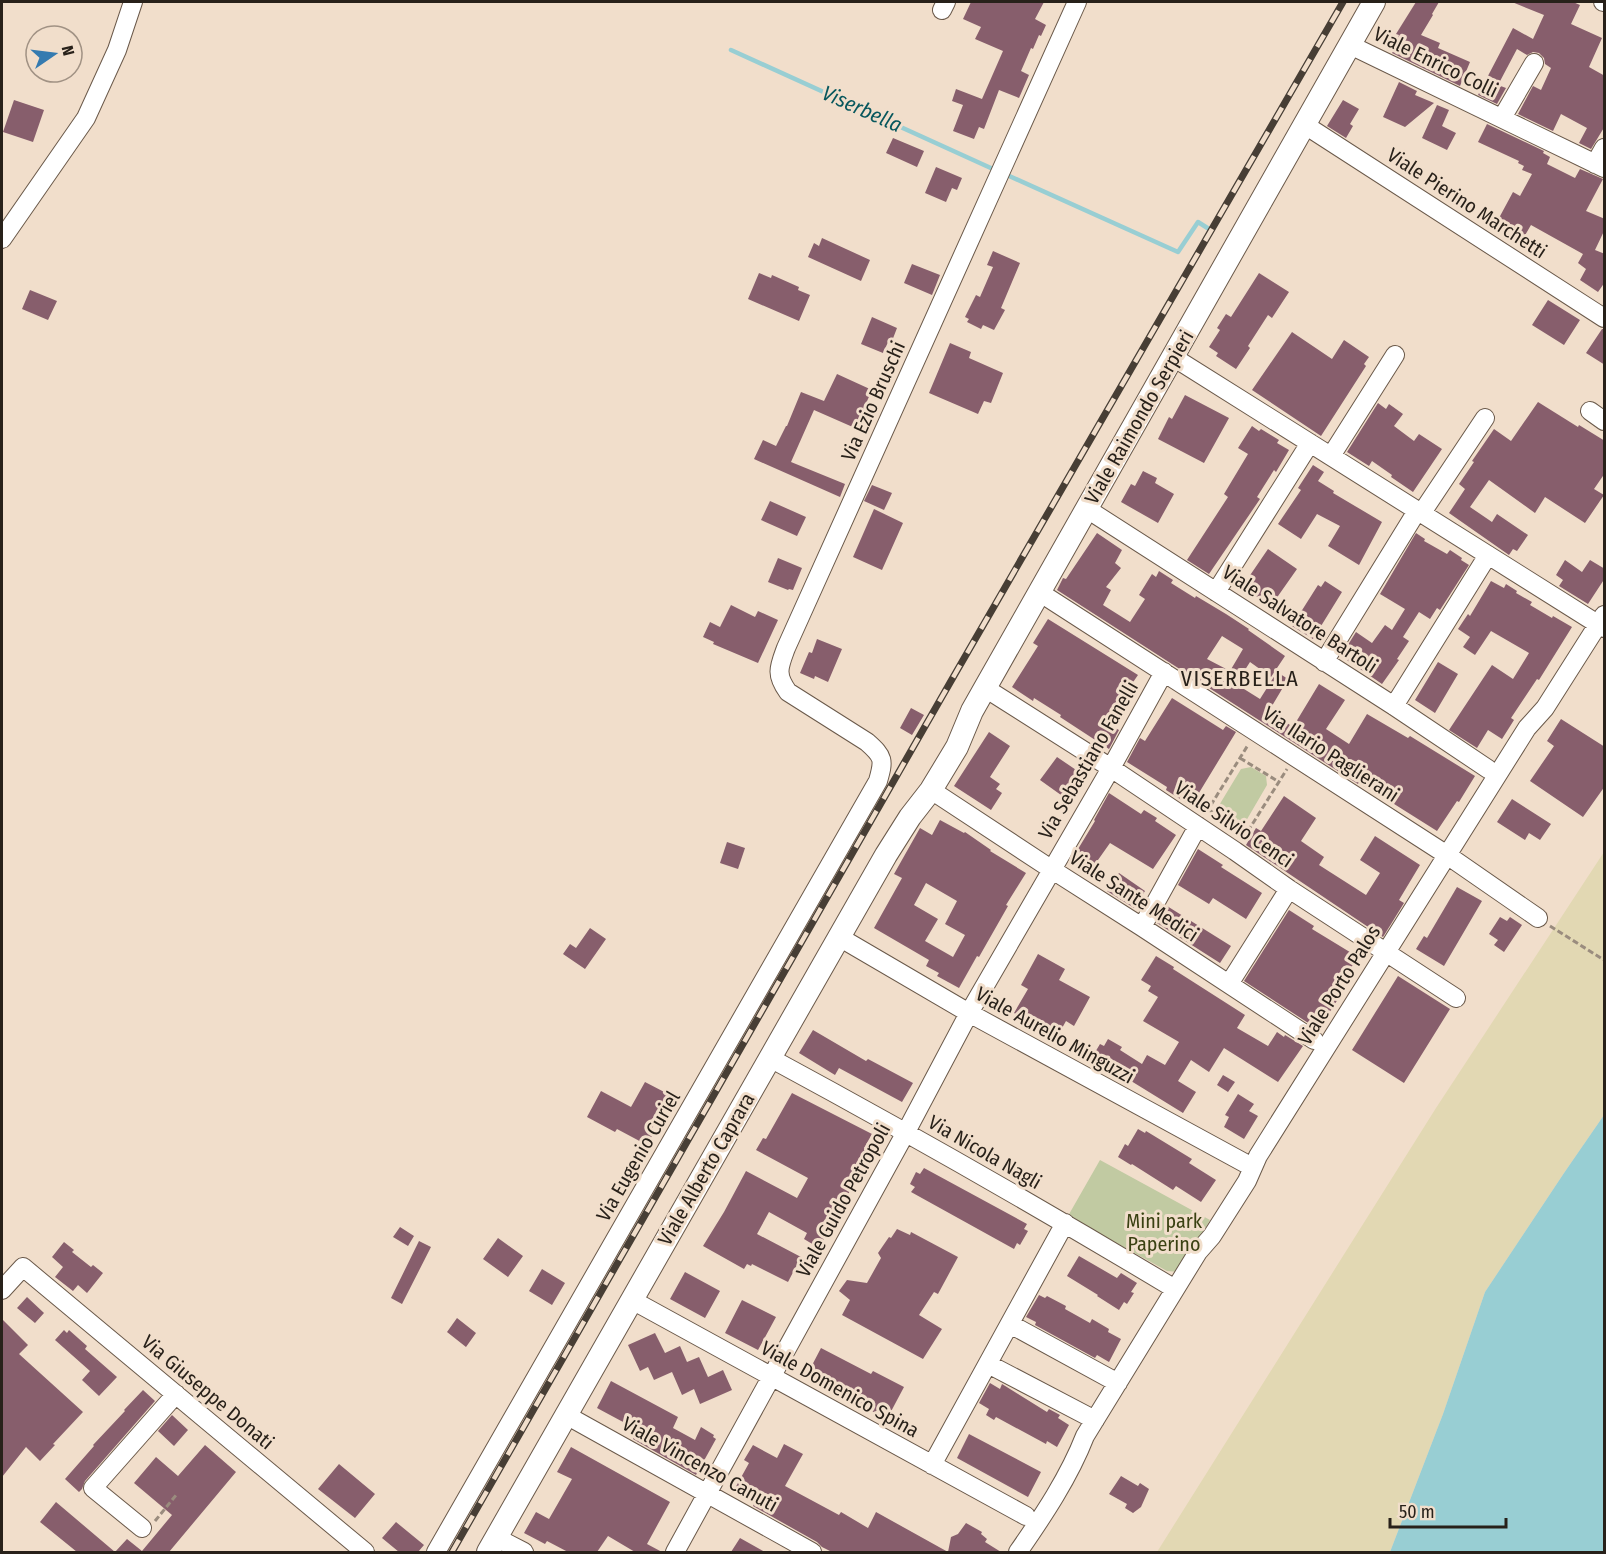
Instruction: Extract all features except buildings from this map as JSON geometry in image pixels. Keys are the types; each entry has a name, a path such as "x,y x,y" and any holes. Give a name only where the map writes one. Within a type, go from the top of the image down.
{"street":[{"path":"2,239 86,118 117,50 133,2"},
{"name":"Via Ezio Bruschi","path":"878,781 883,765 879,753 867,742 788,692 780,681 779,667 790,637 1077,2"},
{"name":"Viale Raimondo Serpieri","path":"931,790 957,747 972,711 1374,2"},
{"name":"Viale Enrico Colli","path":"1350,45 1503,118 1602,160"},
{"name":"Viale Enrico Colli","path":"1503,118 1534,63"},
{"name":"Viale Pierino Marchetti","path":"1305,125 1605,318"},
{"path":"1331,456 1395,355"},
{"path":"1173,357 1419,513 1603,623"},
{"path":"1324,662 1419,513 1485,418"},
{"path":"1216,592 1310,443"},
{"name":"Viale Salvatore Bartoli","path":"1088,509 1488,769"},
{"path":"1394,706 1488,555"},
{"name":"Via Ilario Paglierani","path":"1039,592 1447,855 1538,918"},
{"name":"Viale Porto Palos","path":"1018,1552 1040,1522 1095,1420 1175,1289 1247,1181 1252,1167 1447,855 1527,728 1545,708 1603,623"},
{"name":"Via Sebastiano Fanelli","path":"1051,869 1164,672"},
{"name":"Viale Silvio Cenci","path":"985,688 1111,768 1289,889 1456,998"},
{"name":"Via Eugenio Curiel","path":"436,1552 878,781"},
{"name":"Viale Sante Medici","path":"931,790 1314,1040"},
{"name":"Viale Alberto Caprara","path":"493,1545 886,855 910,817 931,790"},
{"path":"1142,927 1198,826"},
{"name":"Viale Guido Petropoli","path":"675,1552 969,1013 1051,869"},
{"path":"1229,984 1289,889"},
{"name":"Viale Aurelio Minguzzi","path":"839,937 969,1013 1252,1167"},
{"name":"Via Nicola Nagli","path":"770,1058 906,1132 1175,1289"},
{"path":"932,1465 1065,1223"},
{"name":"Via Giuseppe Donati","path":"2,1290 23,1267 364,1552"},
{"name":"Viale Domenico Spina","path":"632,1300 1026,1516"},
{"path":"1010,1324 1118,1383"},
{"path":"988,1364 1095,1420"},
{"path":"142,1528 93,1488 176,1394"},
{"name":"Viale Vincenzo Canuti","path":"566,1415 812,1552"},
{"path":"493,1545 524,1552"}],"path":[{"path":"1198,826 1256,733"},
{"path":"1240,758 1279,782"},
{"path":"1235,851 1294,758"},
{"path":"1209,810 1247,834"},
{"path":"1538,918 1605,960"},
{"path":"142,1528 145,1524 150,1527 177,1494"}],"green space":[{"path":"1251,767 1266,776 1267,785 1246,821 1237,824 1221,815 1218,807 1241,769"},
{"name":"Mini park Paperino","path":"1100,1160 1210,1220 1179,1272 1167,1271 1068,1216"}],"sand":[{"path":"1604,852 1604,1115 1485,1292 1443,1414 1390,1552 1157,1552 1436,1108"}],"water":[{"path":"1604,1115 1604,1552 1390,1552 1443,1414 1485,1292"}],"waterway":[{"name":"Viserbella","path":"731,50 993,169"},
{"name":"Viserbella","path":"1007,175 1178,252 1198,222 1209,229"}],"railway":[{"path":"452,1552 1343,2"}],"district":[{"name":"VISERBELLA","path":"1240,678"}]}
